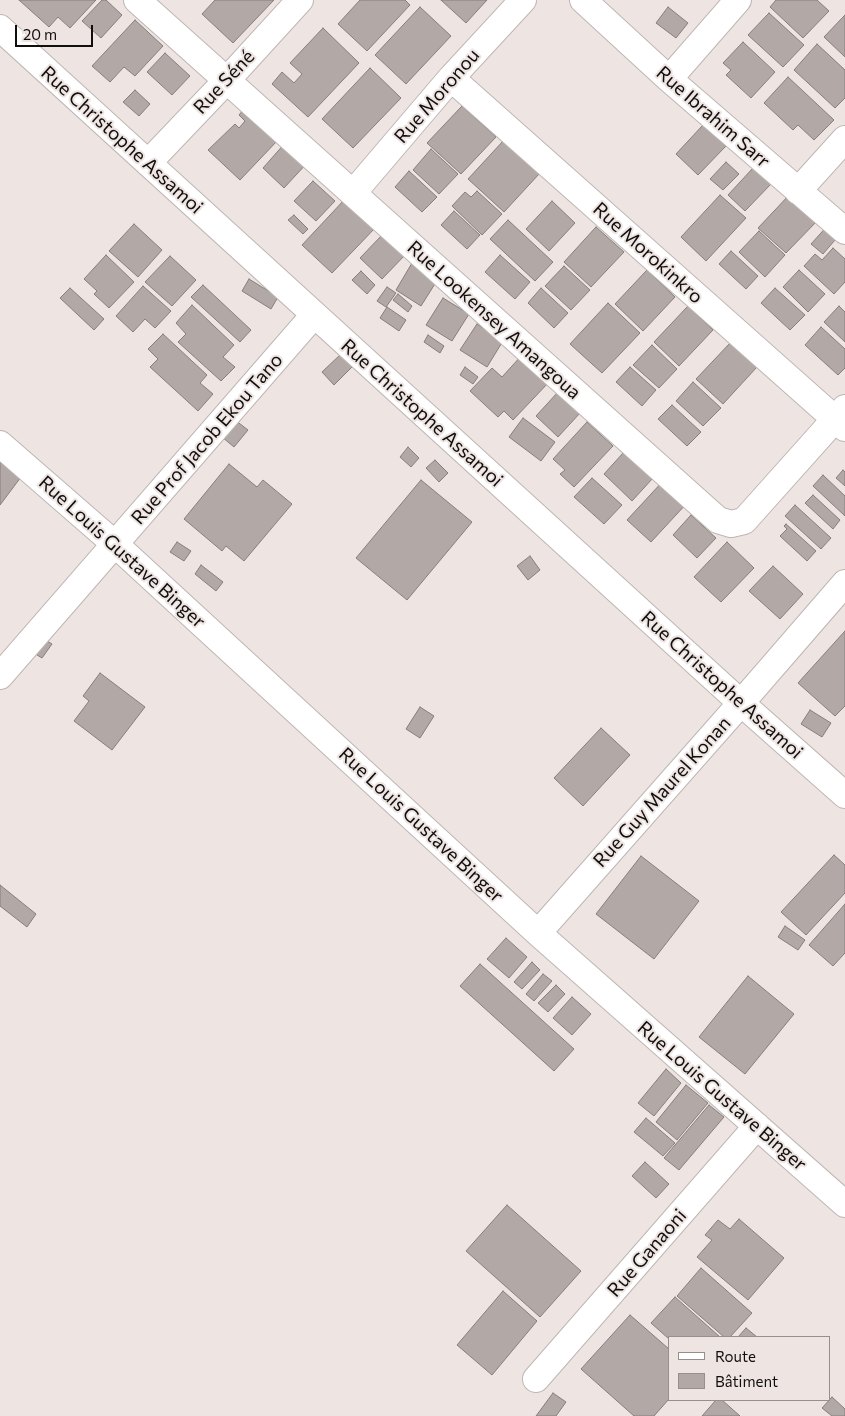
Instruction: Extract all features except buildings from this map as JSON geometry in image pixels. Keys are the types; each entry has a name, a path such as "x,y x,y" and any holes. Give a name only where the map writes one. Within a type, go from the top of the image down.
{"street":[{"name":"Rue Lookensey Amangoua","path":"137,0 718,520 731,524 744,521 842,418"},
{"name":"Rue Séné","path":"148,163 300,0"},
{"name":"Rue Moronou","path":"353,193 451,78 523,0"},
{"name":"Rue Ibrahim Sarr","path":"584,0 669,79 845,231"},
{"path":"669,79 738,0"},
{"name":"Rue Christophe Assamoi","path":"0,28 741,703 845,795"},
{"name":"Rue Morokinkro","path":"451,78 842,418"},
{"path":"798,191 845,138"},
{"name":"Rue Prof Jacob Ekou Tano","path":"0,676 314,315"},
{"name":"Rue Louis Gustave Binger","path":"0,444 116,544 538,933 845,1204"},
{"name":"Rue Guy Maurel Konan","path":"538,933 845,583"},
{"name":"Rue Ganaoni","path":"536,1378 757,1126"}]}
